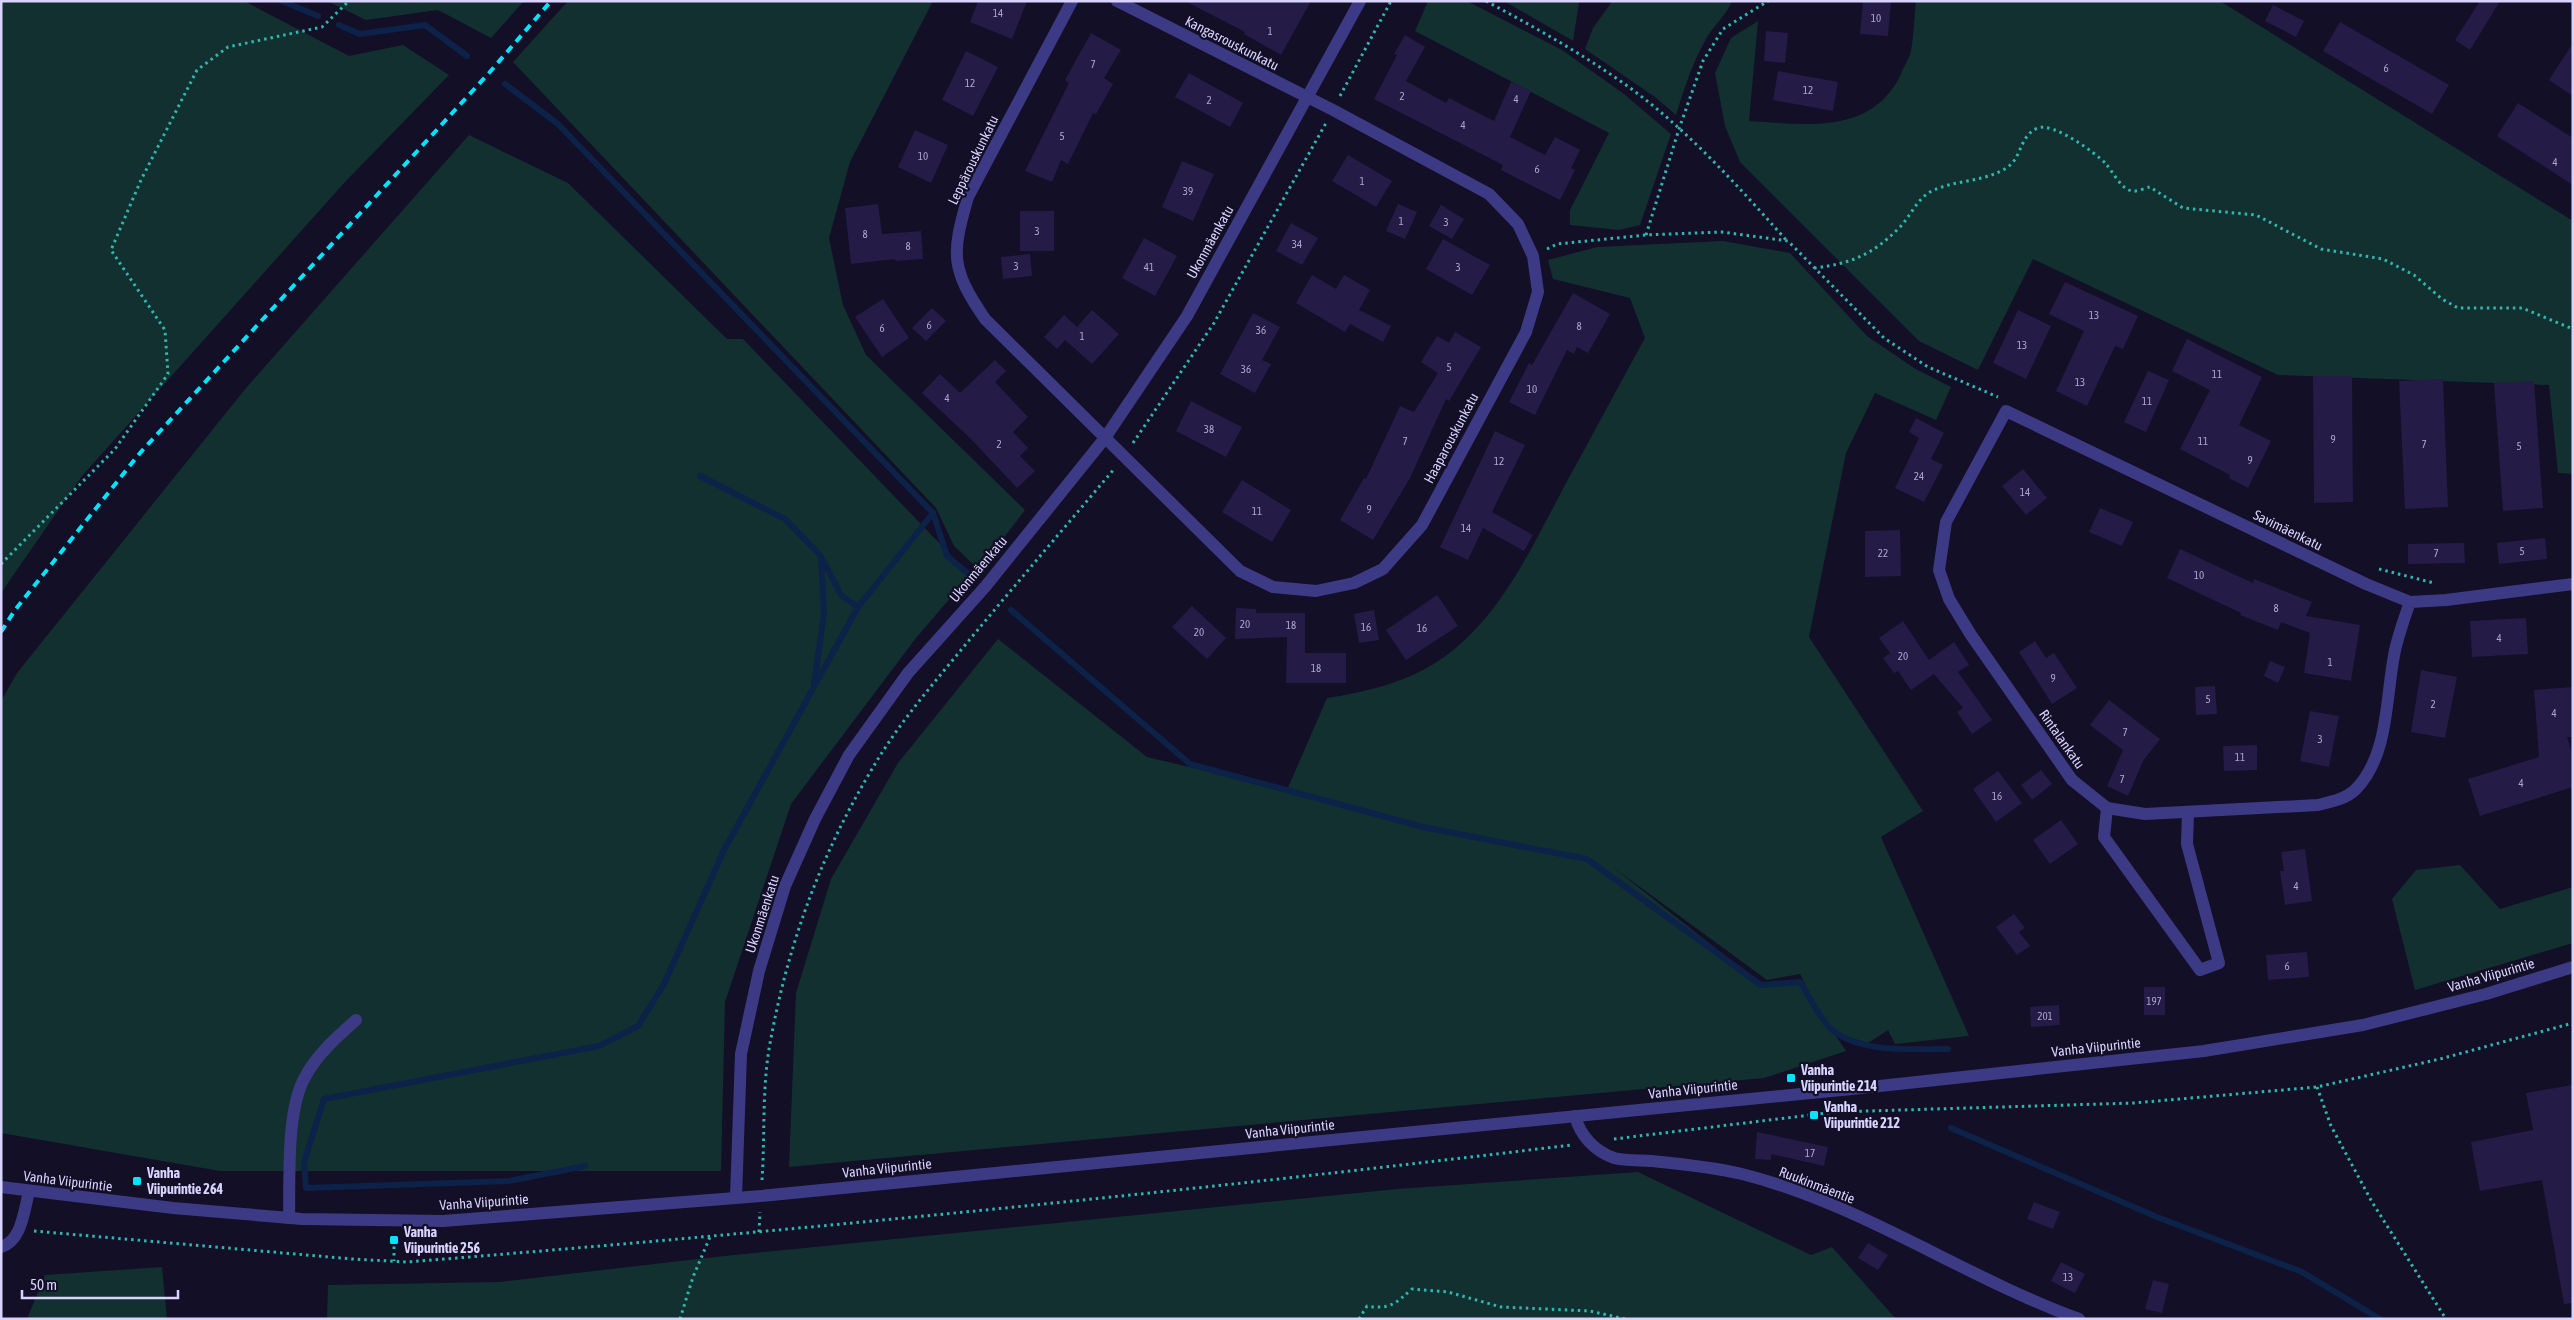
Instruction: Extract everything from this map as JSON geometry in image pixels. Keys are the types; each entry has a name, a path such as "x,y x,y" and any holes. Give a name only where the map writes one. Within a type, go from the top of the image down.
{"street":[{"name":"Leppärouskunkatu","path":"1072,1 968,197 959,227 955,260 966,292 985,320 1105,438"},
{"name":"Kangasrouskunkatu","path":"1117,1 1308,98"},
{"name":"Ukonmäenkatu","path":"736,1197 743,1045 759,971 785,886 815,819 849,755 908,673 985,587 1105,438 1187,316 1360,1"},
{"name":"Haaparouskunkatu","path":"1105,438 1240,571 1274,586 1316,591 1354,583 1383,569 1422,525 1526,332 1538,292 1533,256 1518,224 1489,194 1308,98"},
{"name":"Savimäenkatu","path":"2006,406 2366,584 2410,602 2446,600 2573,584"},
{"name":"Rintalankatu","path":"2006,406 1946,522 1939,570 1949,599 1971,636 2072,780 2107,808 2145,814 2318,805 2338,800 2355,790 2369,772 2380,741 2396,646 2410,602"},
{"path":"2107,808 2104,837 2200,970 2219,963 2187,844 2188,812"},
{"name":"Vanha Viipurintie","path":"1,1187 29,1192 173,1208 289,1218 443,1221 761,1196 2070,1066 2293,1038 2363,1025 2486,994 2573,967"},
{"path":"289,1218 295,1103 304,1078 326,1048 356,1020"},
{"name":"Ruukinmäentie","path":"1574,1116 1579,1131 1590,1143 1614,1158 1692,1165 1742,1174 1828,1202 1995,1284 2079,1319"},
{"path":"1,1247 13,1241 29,1192"}],"path":[{"path":"1,564 115,449 168,374 165,330 111,250 141,180 197,70 228,47 322,27 349,1"},
{"path":"759,1232 764,1099 769,1050 786,970 803,911 834,838 872,768 917,703 1124,458 1214,323 1333,110 1391,1"},
{"path":"1486,1 1564,43 1628,86 1679,129 1742,190 1813,268 1884,338 1928,367 2006,406"},
{"path":"1646,236 1679,129 1703,61 1723,29 1768,1"},
{"path":"1813,268 1843,264 1862,257 1898,229 1913,208 1928,193 1944,185 1982,178 2010,166 2025,137 2038,127 2052,128 2069,136 2105,162 2126,188 2134,191 2150,187 2184,208 2256,215 2321,249 2383,259 2414,275 2442,299 2458,308 2522,308 2573,329"},
{"path":"1533,256 1556,244 1646,236 1722,232 1788,241"},
{"path":"2371,567 2433,583 2443,582"},
{"path":"18,1229 352,1260 425,1261 710,1237 1322,1176 1835,1112 2134,1103 2317,1087 2440,1059 2573,1023"},
{"path":"2317,1087 2331,1126 2372,1202 2446,1319"},
{"path":"680,1319 693,1277 710,1237"},
{"path":"394,1240 394,1261"},
{"path":"1359,1319 1367,1306 1382,1308 1396,1302 1412,1289 1448,1292 1501,1307 1590,1311 1625,1319"}],"green space":[{"path":"1,1 244,1 349,56 403,45 449,75 345,182 82,476 1,593"},
{"path":"327,1 524,1 491,38 438,10 366,20"},
{"path":"568,1 933,1 850,162 829,238 843,305 866,355 1025,510 979,570 954,546 936,508 513,62"},
{"path":"1428,1 1467,1 1562,50 1624,94 1671,134 1640,225 1619,230 1570,225 1570,210 1609,133 1415,31"},
{"path":"1504,1 1577,1 1579,3 1573,41"},
{"path":"1610,1 1732,1 1701,48 1676,115 1655,97 1585,49 1593,28 1611,3"},
{"path":"1916,1 2220,1 2573,221 2573,474 2558,473 2549,385 2278,375 2033,259 1978,370 1919,341 1740,162 1725,126 1715,73 1731,38 1758,21 1749,121 1813,124 1834,122 1854,117 1871,109 1887,95 1900,76 1911,51"},
{"path":"469,135 568,183 727,339 743,339 970,575 916,638 791,804 725,1002 721,1171 220,1171 1,1133 1,701 17,673 246,388"},
{"path":"1723,241 1790,253 1867,336 1914,368 1951,387 1936,420 1875,393 1846,453 1809,637 1923,811 1881,837 1969,1036 1895,1044 1888,1030 1868,1043 1834,1033 1846,1051 1764,1078 789,1167 796,993 831,879 898,763 998,639 1147,757 1287,790 1327,698 1365,691 1402,680 1425,669 1450,653 1491,612 1523,563 1645,338 1630,298 1553,279 1548,260 1597,247","holes":["1614,868 1767,980 1800,974 1812,999 1800,982 1761,984"]},
{"path":"2460,865 2500,909 2573,887 2573,943 2415,990 2392,899 2416,870"},
{"path":"1638,1172 1811,1255 1832,1247 1896,1319 327,1319 328,1285 499,1282 715,1257 1397,1189"},
{"path":"162,1267 167,1319 27,1319 45,1275"}],"building":[{"path":"978,1 1027,1 1012,39 970,22"},
{"path":"1185,1 1311,1 1281,55 1244,34 1245,32"},
{"path":"1863,1 1891,1 1888,36 1860,34"},
{"path":"2480,1 2500,1 2470,50 2455,40"},
{"path":"2273,5 2304,21 2296,37 2265,21"},
{"path":"2340,22 2449,85 2432,114 2323,51"},
{"path":"1766,31 1788,33 1785,63 1764,61"},
{"path":"1091,33 1121,50 1104,78 1113,84 1096,114 1093,113 1068,164 1061,160 1052,182 1025,171 1069,83 1065,80"},
{"path":"1405,35 1425,47 1406,81 1446,103 1449,98 1494,121 1511,82 1531,91 1510,137 1545,155 1555,137 1580,150 1571,168 1575,170 1560,200 1501,170 1503,165 1374,99 1397,55 1394,54"},
{"path":"2573,43 2573,96 2549,80"},
{"path":"966,51 998,67 973,116 942,100"},
{"path":"1778,71 1838,82 1833,111 1773,100"},
{"path":"1189,73 1243,103 1230,127 1175,97"},
{"path":"2518,103 2573,138 2573,185 2497,136"},
{"path":"915,130 948,145 931,183 898,167"},
{"path":"1348,155 1392,181 1376,207 1332,181"},
{"path":"1182,161 1214,174 1193,221 1162,207"},
{"path":"878,204 882,234 921,231 923,259 896,261 895,259 851,264 845,208"},
{"path":"1398,204 1417,212 1405,239 1386,231"},
{"path":"1441,205 1464,219 1452,239 1429,226"},
{"path":"1020,211 1054,211 1054,251 1020,251"},
{"path":"1291,223 1318,238 1302,265 1276,251"},
{"path":"1144,238 1177,256 1155,296 1122,278"},
{"path":"1443,239 1490,265 1472,295 1426,269"},
{"path":"1030,254 1032,276 1003,279 1001,257"},
{"path":"1312,275 1336,289 1344,275 1370,290 1359,310 1391,326 1383,342 1350,324 1345,332 1296,303"},
{"path":"2065,282 2138,316 2123,349 2115,346 2087,406 2056,391 2084,331 2049,314"},
{"path":"1573,293 1610,314 1588,353 1577,347 1574,354 1567,350 1535,415 1509,402 1529,363 1532,365"},
{"path":"883,299 909,338 882,357 855,317"},
{"path":"932,308 946,321 926,341 912,328"},
{"path":"1092,310 1119,334 1092,364 1065,340 1057,349 1044,337 1064,315 1077,327"},
{"path":"2018,310 2051,326 2026,379 1993,363"},
{"path":"1253,313 1280,327 1262,360 1271,364 1255,393 1220,374"},
{"path":"1455,332 1481,347 1449,401 1446,399 1410,478 1373,540 1340,520 1364,478 1366,479 1400,406 1414,412 1438,373 1421,362 1437,336 1449,343"},
{"path":"2187,339 2262,377 2239,425 2271,441 2248,488 2229,478 2230,475 2180,449 2210,390 2172,371"},
{"path":"995,360 1006,371 995,382 1028,417 1013,432 1028,448 1020,456 1035,471 1017,488 971,439 922,393 940,374 960,393"},
{"path":"2148,371 2169,380 2146,432 2124,422"},
{"path":"2313,376 2352,376 2353,502 2314,503"},
{"path":"2443,379 2448,507 2405,509 2399,381"},
{"path":"2534,381 2543,508 2503,511 2494,383"},
{"path":"1191,401 1242,427 1226,457 1176,431"},
{"path":"1916,418 1944,433 1931,459 1943,465 1924,502 1895,488 1919,438 1909,432"},
{"path":"1495,431 1525,445 1492,512 1533,535 1524,551 1483,528 1468,560 1440,547"},
{"path":"2023,469 2047,498 2026,515 2002,486"},
{"path":"1242,480 1291,510 1272,542 1222,512"},
{"path":"2100,508 2133,522 2122,546 2089,532"},
{"path":"1900,530 1901,576 1865,577 1865,531"},
{"path":"2545,538 2547,559 2499,564 2497,543"},
{"path":"2464,543 2465,563 2408,564 2408,544"},
{"path":"2180,549 2253,583 2254,579 2312,602 2306,616 2360,625 2351,681 2304,673 2310,633 2281,622 2278,630 2240,615 2241,613 2167,578"},
{"path":"1437,595 1458,626 1406,660 1386,630"},
{"path":"1192,606 1226,638 1207,659 1172,627"},
{"path":"1236,608 1256,609 1256,613 1305,613 1305,653 1346,653 1346,683 1286,683 1287,637 1235,639"},
{"path":"1374,610 1379,640 1359,643 1354,614"},
{"path":"2526,618 2528,654 2472,657 2470,621"},
{"path":"1903,621 1929,660 1954,642 1969,665 1958,672 1992,720 1972,734 1957,712 1963,708 1934,674 1911,690 1898,671 1894,673 1883,658 1890,653 1879,638"},
{"path":"2035,641 2046,658 2054,653 2077,688 2052,704 2019,652"},
{"path":"2270,661 2285,667 2278,683 2264,676"},
{"path":"2421,670 2457,677 2445,738 2411,732"},
{"path":"2215,686 2217,714 2196,715 2195,687"},
{"path":"2573,687 2573,737 2567,737 2573,757 2573,787 2480,816 2468,779 2539,757 2534,690"},
{"path":"2109,700 2160,739 2143,761 2128,796 2107,786 2123,750 2090,725"},
{"path":"2310,711 2339,716 2329,767 2300,761"},
{"path":"2257,745 2257,770 2224,771 2223,746"},
{"path":"2041,770 2052,784 2032,800 2021,785"},
{"path":"1998,771 2022,803 1996,822 1973,789"},
{"path":"2061,820 2078,844 2050,864 2033,840"},
{"path":"2305,849 2312,901 2285,905 2280,871 2284,871 2281,852"},
{"path":"2014,914 2025,928 2019,932 2030,946 2017,955 1996,927"},
{"path":"2307,952 2309,977 2268,980 2266,955"},
{"path":"2144,987 2165,987 2165,1015 2144,1015"},
{"path":"2059,1005 2060,1025 2031,1027 2030,1007"},
{"path":"2573,1085 2573,1303 2564,1304 2542,1180 2480,1191 2471,1142 2533,1130 2526,1093"},
{"path":"1757,1132 1828,1147 1824,1166 1771,1154 1771,1160 1755,1159"},
{"path":"2034,1202 2060,1212 2053,1229 2027,1219"},
{"path":"1868,1243 1888,1255 1878,1270 1858,1258"},
{"path":"2061,1262 2085,1274 2075,1293 2051,1281"},
{"path":"2153,1280 2169,1284 2162,1313 2145,1309"}],"waterway":[{"path":"282,1 318,16"},
{"path":"339,25 360,34 425,25 467,56"},
{"path":"505,84 558,124 933,513 947,556 970,575"},
{"path":"700,476 785,519 821,556 824,614 814,684"},
{"path":"585,1166 509,1181 306,1188 304,1162 324,1099 599,1046 638,1026 664,984 724,850 858,607 933,513"},
{"path":"823,560 841,595 858,607"},
{"path":"1011,610 1190,764 1423,827 1587,859 1761,985 1800,982 1825,1022 1840,1036 1854,1042 1885,1048 1948,1049"},
{"path":"1951,1128 2157,1217 2302,1272 2380,1319"}],"railway":[{"path":"1,632 15,610 140,453 489,73 551,1"}],"place":[{"name":"Vanha Viipurintie 214","path":"1791,1078"},
{"name":"Vanha Viipurintie 212","path":"1814,1115"},
{"name":"Vanha Viipurintie 264","path":"137,1181"},
{"name":"Vanha Viipurintie 256","path":"394,1240"}]}
